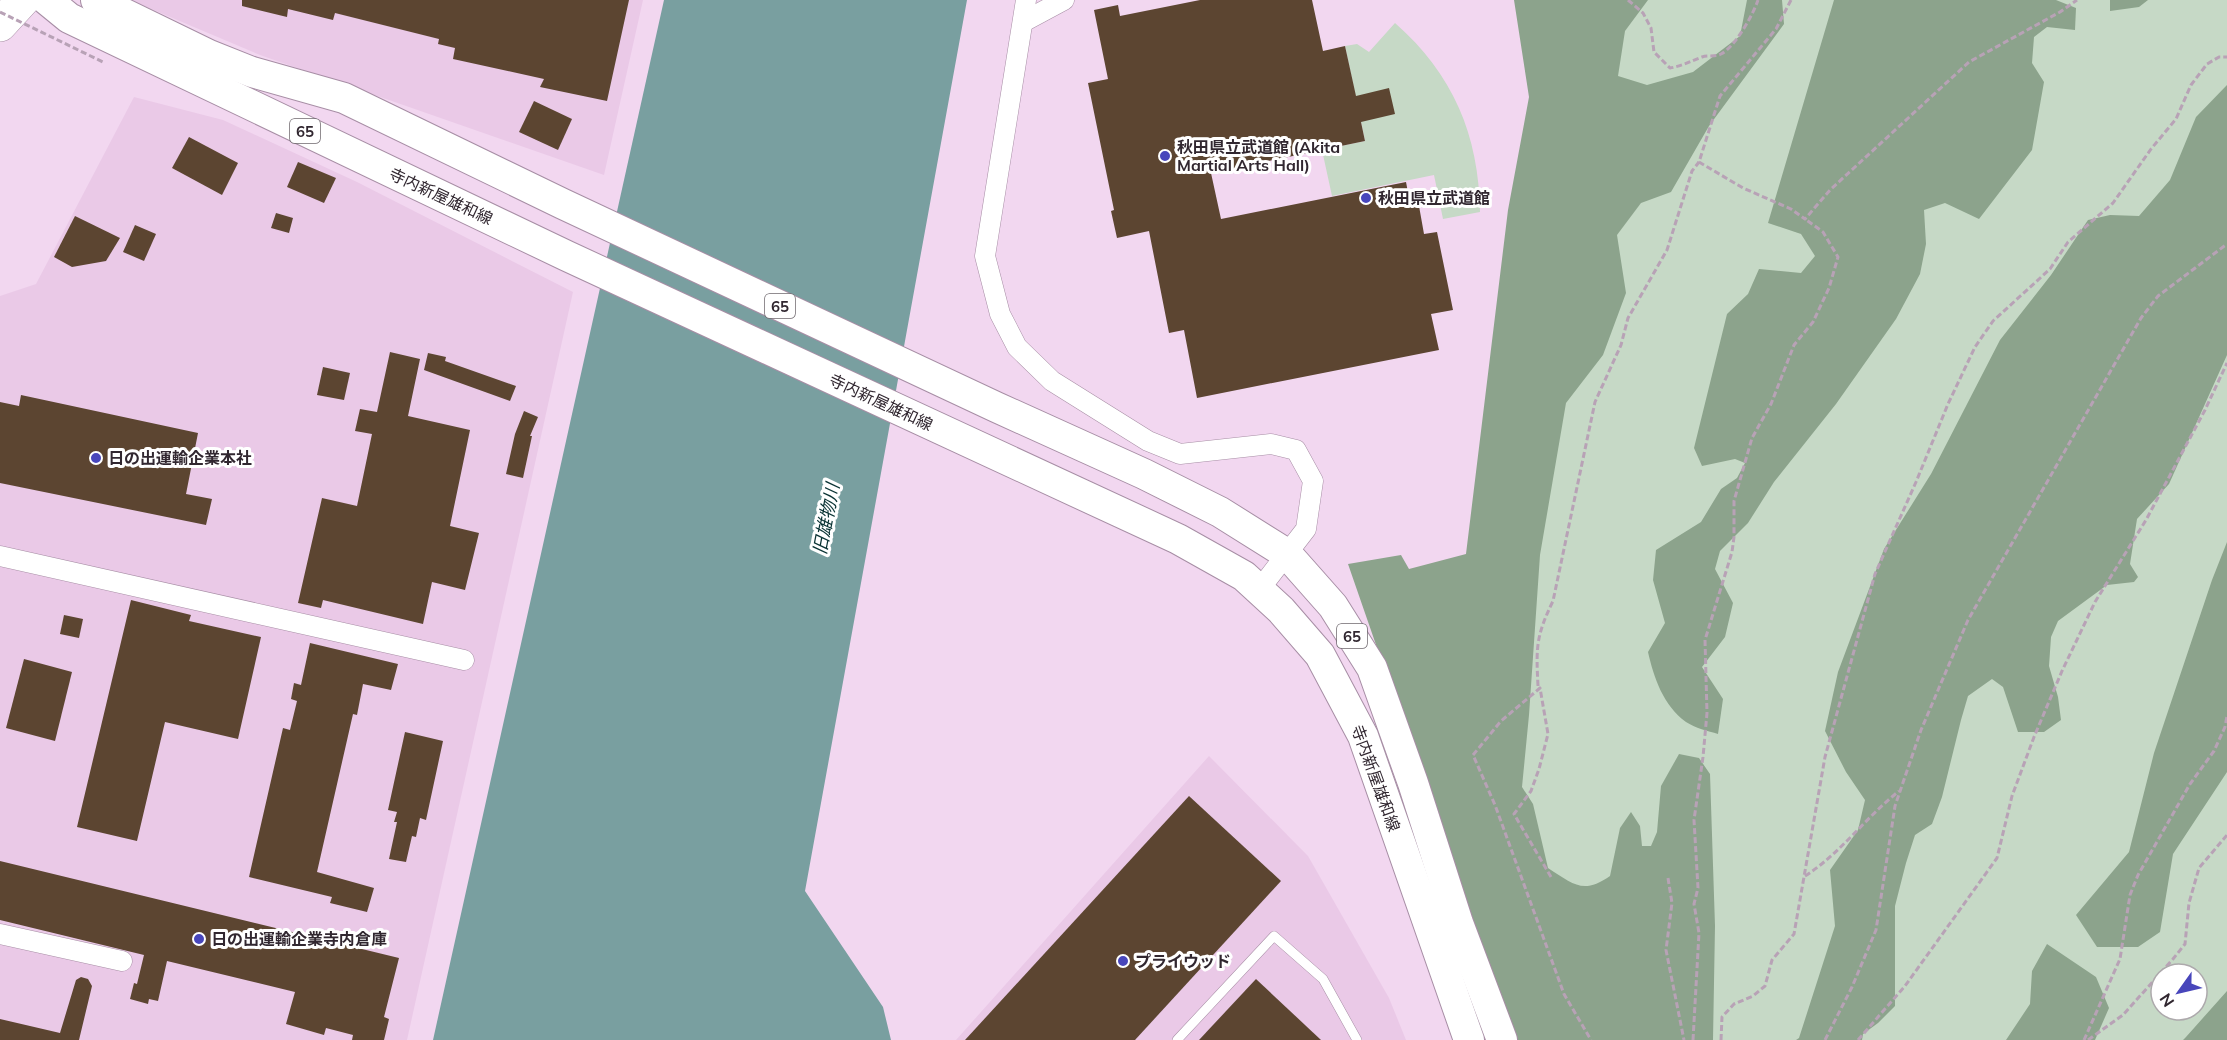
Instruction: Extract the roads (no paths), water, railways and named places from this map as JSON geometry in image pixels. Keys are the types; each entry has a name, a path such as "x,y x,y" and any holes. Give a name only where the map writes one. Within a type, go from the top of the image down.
{"highway":[{"path":"0,25 23,0"}],"main road":[{"name":"寺内新屋雄和線","path":"47,0 69,18 567,256 1178,539 1244,576 1281,610 1320,656 1363,736 1469,1040"},
{"name":"寺内新屋雄和線","path":"96,0 220,60 252,72 344,98 563,204 1144,474 1220,512 1287,554 1334,606 1372,668 1413,783 1458,923 1502,1040"}],"street":[{"path":"1026,0 986,256 1000,314 1017,347 1052,381 1148,441 1180,454 1271,444 1296,450 1313,481 1306,529 1259,590"},
{"path":"1023,22 1064,0"},
{"path":"0,556 464,660"},
{"path":"0,934 122,961"}],"lane":[{"path":"1177,1040 1274,936 1323,979 1357,1040"}],"water":[{"name":"旧雄物川","path":"664,0 967,0 805,891 883,1007 891,1040 433,1040"}],"place":[{"name":"秋田県立武道館 (Akita Martial Arts Hall)","path":"1165,156"},
{"name":"秋田県立武道館","path":"1366,198"},
{"name":"日の出運輸企業本社","path":"96,458"},
{"name":"日の出運輸企業寺内倉庫","path":"199,939"},
{"name":"プライウッド","path":"1123,961"}]}
